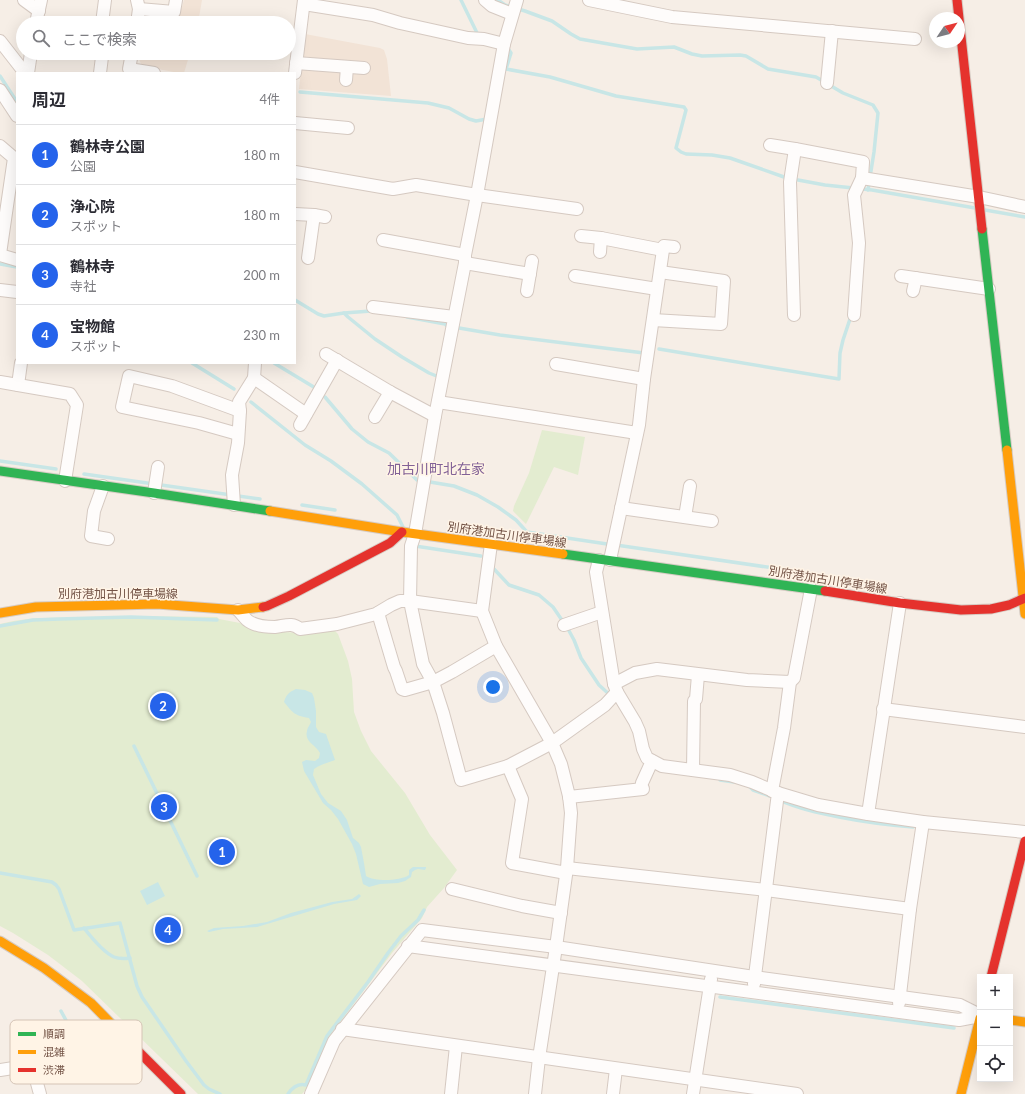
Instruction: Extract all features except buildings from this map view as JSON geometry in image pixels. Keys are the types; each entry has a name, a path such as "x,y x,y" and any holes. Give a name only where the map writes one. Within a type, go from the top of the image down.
{"street":[{"path":"24,0 39,11"},
{"path":"103,16 105,0"},
{"path":"137,16 138,5 174,12 176,0"},
{"path":"485,0 492,6 512,14"},
{"path":"517,0 504,44 415,534 411,546 410,601 423,664 433,682 461,780 508,766 552,743 605,705 615,688 635,673 657,670 747,680 790,682"},
{"path":"588,0 672,17 916,39"},
{"path":"957,0 1025,614"},
{"path":"364,68 296,68 304,2 373,15 400,23 461,37 484,39 504,44"},
{"path":"827,83 832,31"},
{"path":"0,41 25,72"},
{"path":"26,72 29,60"},
{"path":"100,72 102,60"},
{"path":"131,60 129,69 148,72"},
{"path":"346,80 347,67"},
{"path":"0,90 16,114"},
{"path":"296,123 335,132 348,128"},
{"path":"0,146 16,153 0,255 16,260"},
{"path":"770,146 795,149 863,162 862,178 854,196 859,243 854,315"},
{"path":"794,316 790,182 795,149"},
{"path":"296,172 393,189 416,185 477,195 577,208"},
{"path":"862,178 1025,207"},
{"path":"296,214 319,216 308,258"},
{"path":"581,236 669,248 660,272 644,379 639,424 621,508 604,560 596,572 615,688 637,726 647,758 662,766 730,775 752,782 775,792 818,805 923,822 1025,832"},
{"path":"600,252 601,238"},
{"path":"383,240 530,274"},
{"path":"527,291 532,261"},
{"path":"653,320 721,324 724,281 660,272"},
{"path":"574,276 657,289"},
{"path":"901,276 989,289"},
{"path":"913,291 916,278"},
{"path":"0,290 16,292"},
{"path":"372,307 454,317"},
{"path":"326,354 390,392 436,416"},
{"path":"300,425 337,360"},
{"path":"18,385 21,364"},
{"path":"234,499 232,475 238,434 240,411 239,402 254,378 256,364"},
{"path":"556,364 644,379"},
{"path":"238,434 199,423 122,407 129,376 172,386 240,411"},
{"path":"254,378 306,414"},
{"path":"0,382 70,394 77,405 65,480"},
{"path":"375,417 390,392"},
{"path":"438,402 637,433"},
{"path":"155,487 158,467"},
{"path":"0,472 103,486 155,487 234,499 402,532"},
{"path":"103,486 94,510 91,536 108,539"},
{"path":"685,517 690,486"},
{"path":"621,508 712,521"},
{"name":"別府港加古川停車場線","path":"0,613 36,607 157,604 238,610 267,606 390,543 402,532 811,589 900,603 961,610 991,609 1009,605 1024,598"},
{"path":"491,544 482,611 496,646 552,743 561,764 569,797 571,813 561,913 535,1094"},
{"path":"753,992 766,890 775,792 790,682 794,678 811,589"},
{"path":"238,610 248,621 254,624 276,627 291,625 297,626 300,629 337,624 378,613 400,601 410,601 482,611"},
{"path":"868,814 900,603"},
{"path":"564,625 602,612"},
{"path":"378,613 394,667 402,689 405,690 433,682 496,646"},
{"path":"693,770 694,701 696,699 698,674"},
{"path":"883,709 1025,728"},
{"path":"569,797 642,789 642,784 652,761"},
{"path":"508,766 522,799 512,864 566,871 766,890 910,909"},
{"path":"897,1012 923,822"},
{"path":"992,974 1025,841"},
{"path":"452,889 522,906 561,913"},
{"path":"311,1094 334,1041 342,1029 422,930 556,947 754,977 960,1005 977,1014"},
{"path":"0,941 44,968 90,1003 107,1020"},
{"path":"408,946 959,1020 977,1017"},
{"path":"693,1094 712,970"},
{"path":"1013,1020 1025,1022"},
{"path":"961,1094 977,1028"},
{"path":"342,1029 797,1094"},
{"path":"451,1094 456,1046"},
{"path":"142,1055 181,1094"},
{"path":"0,1070 10,1068"},
{"path":"613,1094 616,1068"},
{"path":"37,1084 40,1094"}],"shaded area":[{"path":"184,0 202,0 199,16 179,16"},
{"path":"305,34 384,50 387,59 391,96 299,89"},
{"path":"139,60 188,60 184,72 174,72 142,66"}],"green space":[{"path":"542,430 585,437 578,475 554,467 526,524 513,511 529,473"},
{"path":"134,616 217,617 219,619 240,623 263,631 302,633 334,630 338,634 348,661 352,679 354,712 371,751 405,793 430,835 457,870 444,888 427,907 422,918 392,953 329,1037 307,1088 302,1094 198,1094 142,1039 142,1020 122,1020 82,981 48,955 0,926 0,624 11,621 34,619"}],"water":[{"path":"296,689 305,690 312,693 316,711 316,727 319,732 326,734 335,760 314,769 313,775 321,794 328,803 341,811 347,820 353,838 361,847 366,876 381,880 394,880 409,875 409,870 413,867 426,867 425,870 415,870 412,872 411,877 398,883 380,884 369,887 363,884 356,854 352,844 338,819 323,803 304,771 302,762 306,760 315,761 319,758 320,753 307,738 307,730 311,722 309,718 295,713 284,702 288,694"},
{"path":"158,882 165,896 147,905 140,891"},
{"path":"359,894 361,896 357,900 334,904 257,927 207,931 214,928 243,926 267,922 291,913 332,902 352,899"}],"waterway":[{"path":"461,0 478,35"},
{"path":"498,0 505,5 552,21 580,39 637,49 674,47 702,56 746,56 768,69 816,77 843,93 873,105 878,113 868,190"},
{"path":"509,50 511,53 506,69 550,77 616,96 684,107 686,110 676,148 681,152 686,154 712,155 730,158 784,177"},
{"path":"0,76 16,100"},
{"path":"300,92 428,103 449,108 469,119 476,121 487,119"},
{"path":"798,180 825,185 872,190 975,208"},
{"path":"985,210 1025,217"},
{"path":"0,264 16,267"},
{"path":"296,301 324,316 371,311"},
{"path":"344,313 375,339 402,357 429,373 439,377"},
{"path":"659,349 839,379 840,353 851,316"},
{"path":"407,317 445,324 448,327"},
{"path":"459,328 500,335 644,353 645,350"},
{"path":"194,364 234,389"},
{"path":"276,364 317,389"},
{"path":"325,397 352,429 368,442 389,453 417,480"},
{"path":"251,402 305,445 331,461 362,484 397,515 403,527"},
{"path":"0,461 56,469"},
{"path":"84,474 260,499"},
{"path":"430,482 454,486 477,495 498,507 516,520 527,532 607,544"},
{"path":"302,505 335,510"},
{"path":"414,544 415,546 481,556"},
{"path":"616,545 787,570"},
{"path":"494,569 509,585 539,595 553,607 568,629 581,658 599,685 611,696"},
{"path":"0,626 33,620 131,617 217,620"},
{"path":"134,746 197,876"},
{"path":"720,780 734,782"},
{"path":"749,786 753,790 770,796"},
{"path":"779,800 816,812 867,822 913,827"},
{"path":"0,873 52,882 56,885 59,889 74,930 120,923 137,986 142,997 204,1085 220,1094"},
{"path":"288,1094 296,1086 306,1085 327,1036 401,936 418,920 424,910"},
{"path":"84,928 110,955 124,959 130,958"},
{"path":"720,997 954,1028"},
{"path":"61,1011 66,1020"}],"traffic: fast":[{"path":"982,229 1007,450"},
{"path":"0,471 270,511"},
{"path":"563,554 825,591"}],"traffic: slow":[{"path":"1007,450 1025,614"},
{"path":"270,511 402,532 563,554"},
{"path":"0,613 36,607 157,604 238,610 263,607"},
{"path":"0,941 44,968 91,1003 108,1020"},
{"path":"1013,1020 1025,1022"},
{"path":"961,1094 977,1030"}],"traffic: jam":[{"path":"957,0 982,229"},
{"path":"263,607 289,596 390,543 402,532"},
{"path":"825,591 900,603 961,610 991,609 1009,605 1025,598"},
{"path":"992,974 1025,841"},
{"path":"142,1055 181,1094"}],"place":[{"name":"浄心院","path":"163,706"},
{"name":"鶴林寺","path":"164,807"},
{"name":"鶴林寺公園","path":"222,852"},
{"name":"宝物館","path":"168,930"}],"district":[{"name":"加古川町北在家","path":"436,469"}]}
